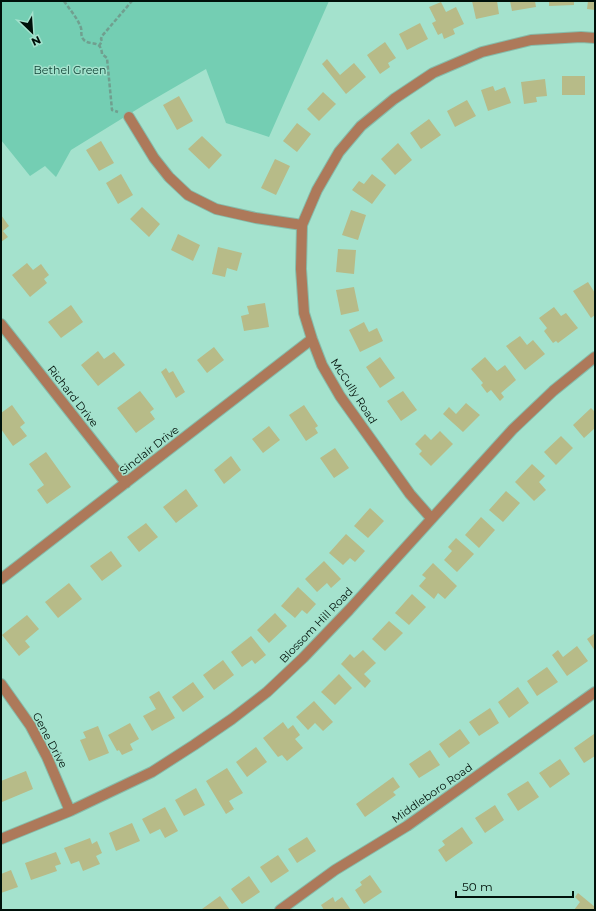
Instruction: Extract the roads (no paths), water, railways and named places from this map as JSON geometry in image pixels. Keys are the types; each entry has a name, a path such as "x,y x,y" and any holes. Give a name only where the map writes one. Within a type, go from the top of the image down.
{"street":[{"name":"McCully Road","path":"431,518 410,494 340,396 322,365 304,314 301,269 302,225 317,190 339,152 361,126 394,99 433,73 482,52 531,40 581,37 595,38"},
{"path":"130,117 154,158 168,177 188,195 216,209 256,218 302,225"},
{"name":"Richard Drive","path":"1,324 126,483"},
{"name":"Sinclair Drive","path":"1,579 312,339"},
{"name":"Blossom Hill Road","path":"1,839 70,812 152,772 194,746 267,692 303,658 344,615 513,428 553,391 595,357"},
{"name":"Gene Drive","path":"1,684 30,725 47,757 70,812"},
{"name":"Middleboro Road","path":"280,910 335,870 407,826 595,692"}],"park label":[{"name":"Bethel Green","path":"70,70"}]}
